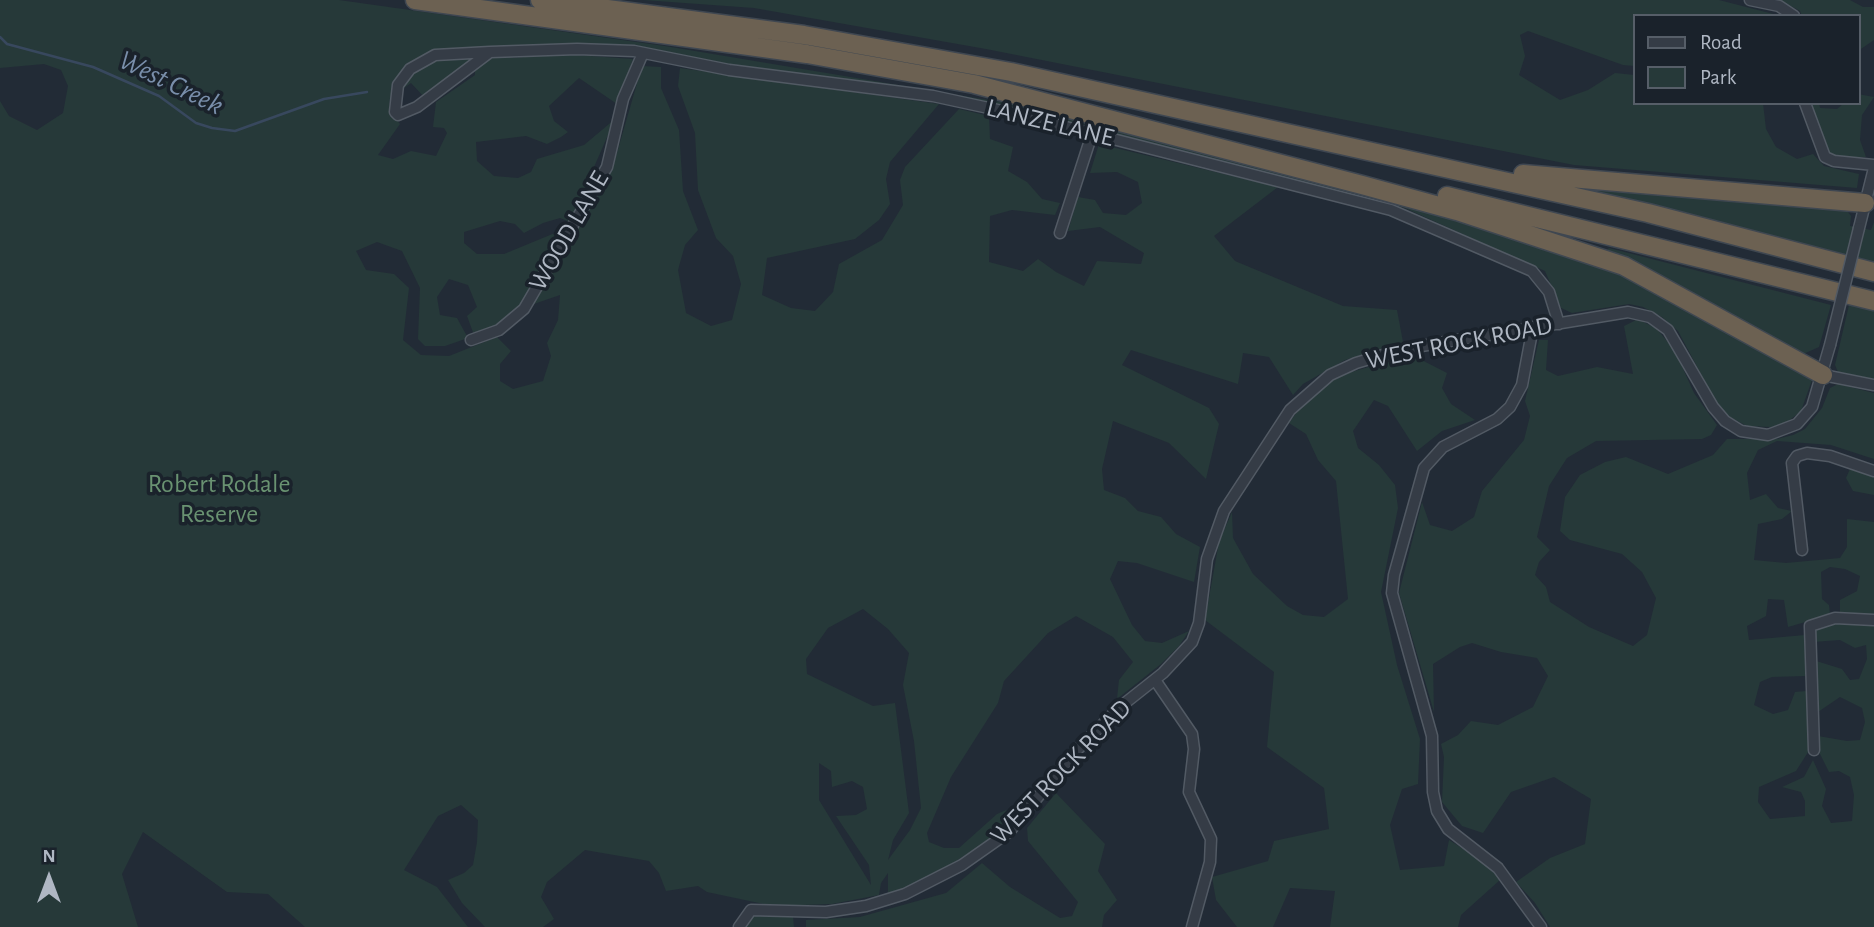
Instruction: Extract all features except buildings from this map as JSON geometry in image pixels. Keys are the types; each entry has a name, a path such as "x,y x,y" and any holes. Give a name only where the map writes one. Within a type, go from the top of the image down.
{"highway":[{"path":"415,0 807,54 974,83 1123,122 1457,211 1599,257 1660,283 1823,375"},
{"path":"540,0 804,35 1160,102 1518,174 1865,203"},
{"path":"1160,102 1648,213 1874,272"},
{"path":"1123,122 1607,233 1874,302"}],"street":[{"path":"1750,0 1779,6 1791,14"},
{"name":"LANZE LANE","path":"490,52 417,107 398,115 395,112 398,85 422,61 435,55 490,52 577,49 643,53 729,70 920,94 1365,202 1417,219 1532,271 1549,292 1559,324"},
{"name":"WOOD LANE","path":"471,340 499,330 524,309 607,167 622,99 643,53"},
{"path":"1806,105 1825,156 1834,161 1874,166"},
{"path":"1060,233 1092,134"},
{"name":"WEST ROCK ROAD","path":"739,927 751,910 826,912 886,901 924,887 962,865 1009,832 1074,753 1120,707 1155,680 1186,650 1196,633 1207,559 1224,511 1281,421 1303,396 1343,369 1387,353 1559,324 1619,311 1639,314 1660,323 1677,341 1717,413 1732,427 1750,434 1779,433 1797,424 1812,407 1823,375 1874,166"},
{"path":"1533,327 1522,385 1510,407 1497,419 1443,447 1424,468 1394,575 1392,593 1432,736 1433,792 1437,811 1448,829 1498,868 1541,927"},
{"path":"1823,375 1874,385"},
{"path":"1802,550 1793,463 1797,456 1807,453 1830,456 1874,471"},
{"path":"1814,750 1810,626 1835,618 1874,620"},
{"path":"1155,680 1192,734 1189,792 1211,839 1210,862 1192,927"}],"green space":[{"name":"Robert Rodale Reserve","path":"0,0 339,0 665,46 1024,106 1414,204 1619,269 1803,370 1812,380 1801,411 1786,423 1771,427 1747,426 1730,417 1717,404 1678,331 1662,317 1643,307 1629,304 1572,313 1561,308 1545,271 1407,209 1379,200 925,92 837,78 641,57 563,52 517,54 512,58 563,54 633,59 617,104 579,78 549,106 554,121 568,132 561,137 547,144 526,136 476,142 477,161 494,176 518,178 531,172 537,159 584,145 615,119 570,222 560,218 524,233 515,224 500,221 464,232 464,243 477,254 504,254 567,228 516,313 500,326 474,335 467,316 477,307 468,285 449,279 437,297 440,315 457,318 468,338 445,346 425,346 418,339 420,288 402,251 377,242 356,251 366,270 394,274 409,288 403,340 421,355 449,356 497,337 511,351 500,364 500,381 513,389 543,381 551,356 547,343 558,320 560,295 531,305 612,170 642,66 661,67 661,88 679,130 683,191 698,230 685,245 678,270 686,313 711,326 732,320 741,284 733,256 716,238 698,190 695,133 678,86 680,68 939,104 890,162 886,179 890,204 879,220 855,239 767,258 762,295 791,308 815,311 833,292 839,264 882,240 903,205 900,180 905,167 959,109 989,116 990,139 1013,147 1008,171 1027,182 1042,199 1060,203 1055,215 1012,210 990,216 989,262 1023,271 1038,259 1084,286 1097,261 1141,264 1144,253 1100,227 1068,231 1078,197 1095,200 1103,213 1126,215 1142,203 1138,182 1117,172 1090,173 1099,144 1278,187 1214,236 1235,261 1343,306 1397,310 1403,342 1345,360 1303,384 1293,395 1269,357 1243,353 1238,384 1131,350 1122,365 1209,408 1219,424 1206,479 1169,443 1113,421 1102,469 1104,490 1125,498 1138,511 1161,517 1176,534 1200,547 1194,582 1137,563 1118,561 1110,579 1132,625 1145,641 1162,643 1189,631 1161,664 1117,699 1119,680 1133,662 1113,637 1076,616 1048,633 1004,681 998,703 951,777 927,833 929,842 944,848 959,848 997,814 1011,808 1022,813 1010,827 920,884 888,895 888,873 881,883 879,895 832,904 773,906 707,892 698,886 666,891 659,873 649,861 585,850 547,882 541,897 554,919 543,927 485,927 462,903 448,880 464,873 473,865 477,842 478,820 461,805 438,816 404,870 437,887 468,927 305,927 268,894 227,892 143,832 122,874 138,927 0,927 0,101 9,116 37,130 63,113 68,86 61,70 44,64 0,68","holes":["475,64 475,75 436,102 433,127 444,128 447,133 436,156 411,151 393,159 378,155 400,124 389,110 390,98 411,83 425,98","863,609 888,629 909,653 903,685 914,741 921,808 910,830 888,860 893,840 909,813 895,703 873,706 807,674 806,659 828,628","819,763 831,771 832,787 852,781 863,787 867,809 856,815 836,816 869,865 871,885 819,800"]},
{"path":"643,0 1719,0 1773,14 1632,14 1632,66 1528,31 1520,35 1525,56 1519,75 1560,100 1588,90 1615,73 1632,75 1632,105 1763,105 1766,129 1776,147 1797,159 1813,154 1824,166 1859,174 1857,188 1574,165 986,49 754,8"},
{"path":"1780,0 1850,0 1863,7 1874,7 1874,40 1860,50 1860,14 1801,14"},
{"path":"1860,94 1874,97 1862,115 1860,140 1866,157 1839,157 1824,150 1812,105 1837,109 1842,105 1860,105"},
{"path":"1542,182 1845,208 1851,216 1850,226 1871,230 1874,222 1874,264"},
{"path":"1609,248 1831,305 1819,347 1801,355 1605,252"},
{"path":"1849,305 1874,311 1874,379 1838,372 1835,365"},
{"path":"1638,319 1657,329 1675,351 1694,393 1717,425 1711,435 1702,439 1596,441 1567,458 1549,486 1537,537 1550,550 1539,562 1535,575 1546,587 1550,602 1589,627 1633,646 1647,635 1656,598 1642,572 1622,554 1570,540 1560,531 1565,497 1580,475 1605,462 1626,457 1668,474 1713,455 1727,439 1777,439 1805,429 1822,408 1830,388 1838,384 1874,393 1874,459 1831,445 1777,441 1758,450 1747,473 1750,500 1766,494 1778,508 1792,511 1782,519 1758,524 1754,560 1786,563 1840,558 1847,547 1847,519 1874,522 1874,615 1840,614 1840,600 1857,591 1860,576 1845,569 1830,567 1821,572 1822,599 1829,605 1830,615 1788,627 1784,600 1768,599 1766,616 1747,626 1749,640 1805,635 1805,676 1772,677 1760,682 1754,705 1773,714 1788,710 1795,692 1806,691 1810,749 1796,771 1759,787 1758,802 1770,819 1805,816 1805,801 1801,792 1782,787 1804,777 1813,760 1826,789 1822,806 1831,823 1852,821 1854,795 1850,777 1839,771 1829,772 1819,752 1818,736 1847,741 1860,740 1865,722 1862,708 1840,697 1818,712 1813,660 1842,669 1850,680 1859,679 1867,659 1866,645 1855,648 1840,640 1813,642 1816,630 1837,622 1874,625 1874,927 1550,927 1535,903 1516,882 1550,858 1585,844 1591,799 1554,777 1511,792 1483,833 1462,826 1442,802 1444,757 1441,744 1458,735 1471,721 1498,725 1533,707 1548,676 1537,658 1501,652 1472,643 1460,647 1433,664 1434,712 1399,593 1422,502 1430,525 1452,531 1474,517 1482,491 1524,440 1530,416 1525,401 1539,340 1548,340 1546,370 1558,376 1597,367 1633,374 1624,326"},
{"path":"1412,355 1447,373 1442,388 1451,404 1475,420 1442,431 1417,451 1388,406 1374,400 1353,431 1358,448 1379,465 1395,485 1398,508 1381,592 1397,665 1420,739 1418,784 1402,789 1390,825 1400,870 1444,866 1449,840 1488,864 1500,880 1461,915 1458,927 1330,927 1335,891 1290,888 1273,927 1237,927 1216,900 1212,877 1268,861 1274,841 1329,829 1324,788 1267,747 1274,672 1205,620 1219,542 1232,512 1233,538 1253,574 1287,606 1303,615 1324,617 1348,599 1336,481 1318,460 1306,434 1289,423 1322,385 1351,372"},
{"path":"1850,469 1874,476 1874,495 1853,491 1846,478"},
{"path":"1056,793 1105,844 1098,871 1117,900 1104,915 1102,927 806,927 806,920 860,917 946,893 982,863 1010,887 1060,918 1072,916 1078,902 1028,841 1027,828"},
{"path":"752,914 793,916 794,927 744,927"}],"waterway":[{"name":"West Creek","path":"0,37 7,44 93,67 159,96 196,123 212,128 235,131 324,99 367,92"}]}
